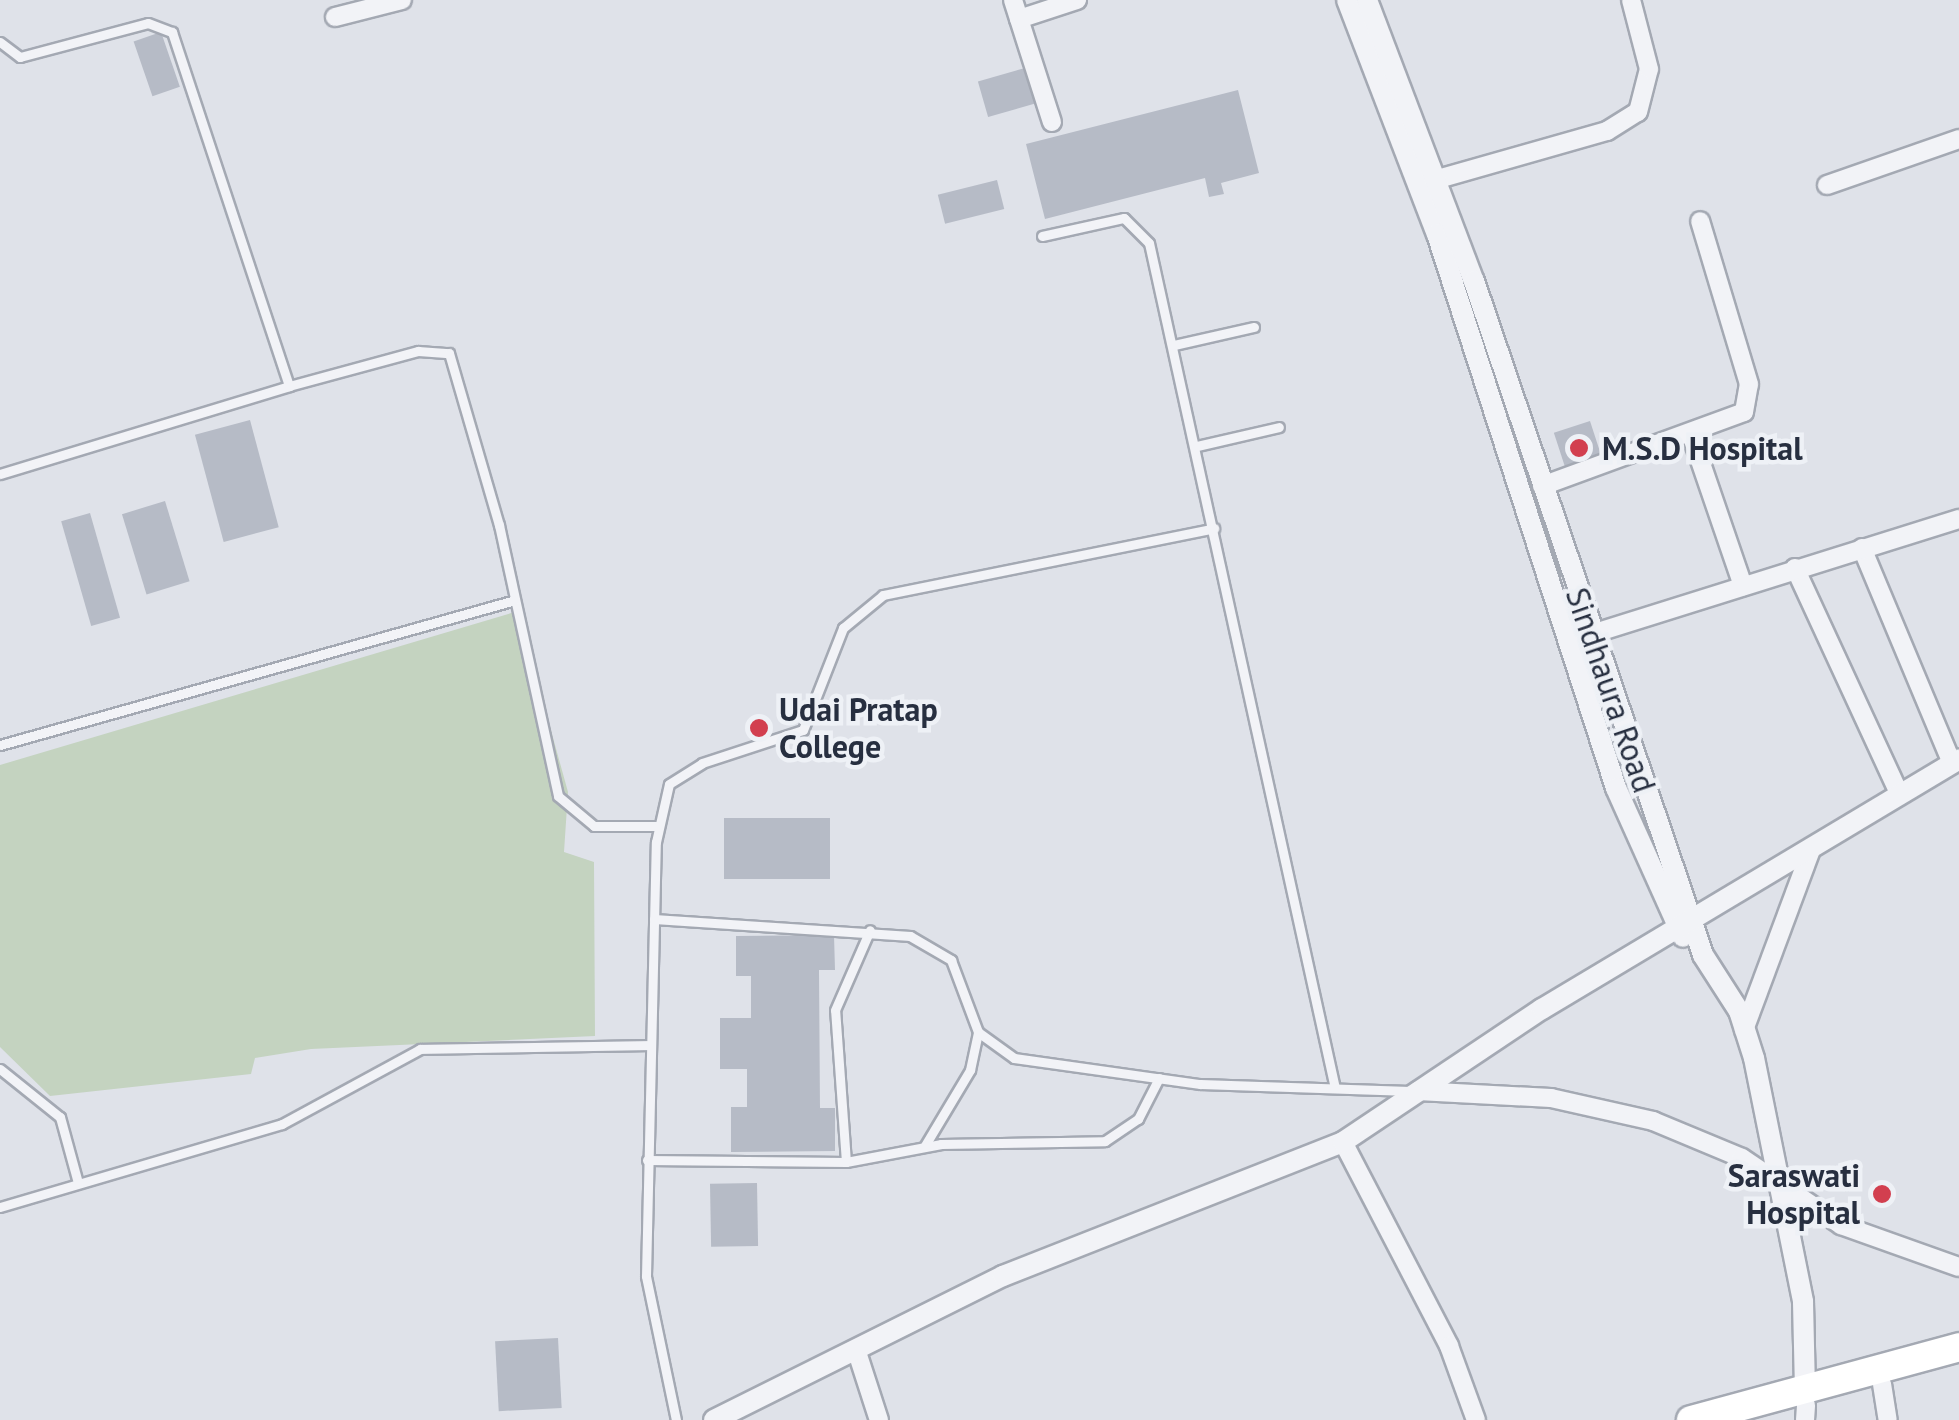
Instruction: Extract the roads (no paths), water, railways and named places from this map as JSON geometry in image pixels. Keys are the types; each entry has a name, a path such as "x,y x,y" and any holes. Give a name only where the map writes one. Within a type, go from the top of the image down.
{"highway":[{"path":"1691,1420 1805,1405 1959,1347"},
{"path":"1754,1420 1959,1366"}],"street":[{"path":"335,17 402,0"},
{"path":"1013,0 1052,122"},
{"path":"1019,19 1077,0"},
{"path":"1346,0 1437,234 1616,788 1674,930 1703,955"},
{"name":"Sindhaura Road","path":"1367,0 1438,179 1592,634 1695,920 1703,955 1744,1030 1784,1186 1807,1340 1805,1405"},
{"path":"1438,179 1607,131 1638,112 1649,68 1631,0"},
{"path":"1827,185 1959,139"},
{"path":"1542,486 1730,422 1750,399 1700,221"},
{"path":"1691,434 1743,586"},
{"path":"1592,634 1959,520"},
{"path":"714,1420 1003,1276 1343,1142 1674,930 1956,761 1862,548"},
{"path":"1796,568 1900,795"},
{"path":"1744,1030 1810,850"},
{"path":"1418,1091 1602,1106 1704,1139 1784,1186 1841,1226 1959,1267"},
{"path":"1343,1142 1449,1346 1476,1420"},
{"path":"856,1349 879,1420"},
{"path":"1882,1384 1888,1420"}],"lane":[{"path":"0,42 20,57 148,23 172,32 289,386"},
{"path":"1042,236 1111,219 1142,226 1197,446 1336,1088"},
{"path":"1174,345 1254,328"},
{"path":"0,474 418,351 449,353 515,600 558,796 594,826 658,826"},
{"path":"1197,446 1279,427"},
{"path":"676,1420 646,1276 648,1045 658,826 669,784 685,771 803,730 843,628 884,595 1214,528"},
{"path":"0,745 515,600"},
{"path":"654,919 870,930 910,936 951,960 978,1032 970,1070 924,1147"},
{"path":"846,1162 835,1010 870,930"},
{"path":"978,1032 1014,1058 1160,1078 1418,1091"},
{"path":"0,1207 282,1124 420,1049 648,1045"},
{"path":"0,1069 60,1117 78,1183"},
{"path":"647,1160 846,1162 924,1147 1105,1141 1138,1120 1160,1078"}],"place":[{"name":"M.S.D Hospital","path":"1579,448"},
{"name":"Udai Pratap College","path":"759,728"},
{"name":"Saraswati Hospital","path":"1882,1194"}]}
